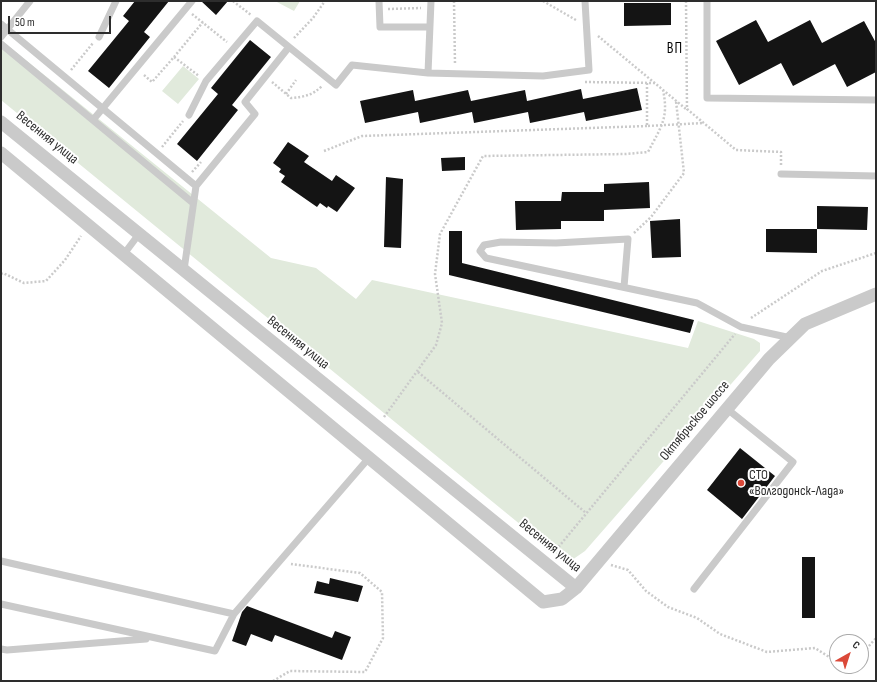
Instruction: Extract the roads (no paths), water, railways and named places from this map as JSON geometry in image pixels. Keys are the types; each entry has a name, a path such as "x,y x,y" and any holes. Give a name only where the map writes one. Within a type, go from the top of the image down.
{"street":[{"name":"Весенняя улица","path":"1,122 576,588"},
{"path":"1,153 368,458"},
{"name":"Октябрьское шоссе","path":"368,458 543,602 562,599 576,588 726,408 769,359 805,324 876,294"}],"lane":[{"path":"1,37 30,1"},
{"path":"99,37 116,1"},
{"path":"93,120 192,1"},
{"path":"379,1 380,27 429,28"},
{"path":"188,115 206,81 257,21 336,85 352,65 428,72 543,76 589,70 585,1"},
{"path":"707,1 707,98 876,100"},
{"path":"428,72 430,5"},
{"path":"1,24 196,186"},
{"path":"1,44 193,203"},
{"path":"184,271 196,186 255,114 245,102 287,46"},
{"path":"781,174 876,176"},
{"path":"124,254 139,234"},
{"path":"624,287 628,239 556,243 500,242 484,245 480,251 486,258 697,303 741,326 791,338"},
{"path":"694,589 793,462 726,408"},
{"path":"1,604 215,651 234,614 368,458"},
{"path":"1,561 234,614"},
{"path":"1,648 7,650 153,638"}],"place":[{"name":"СТО «Волгодонск-Лада»","path":"741,483"}],"district":[{"name":"ВП","path":"675,49"}]}
